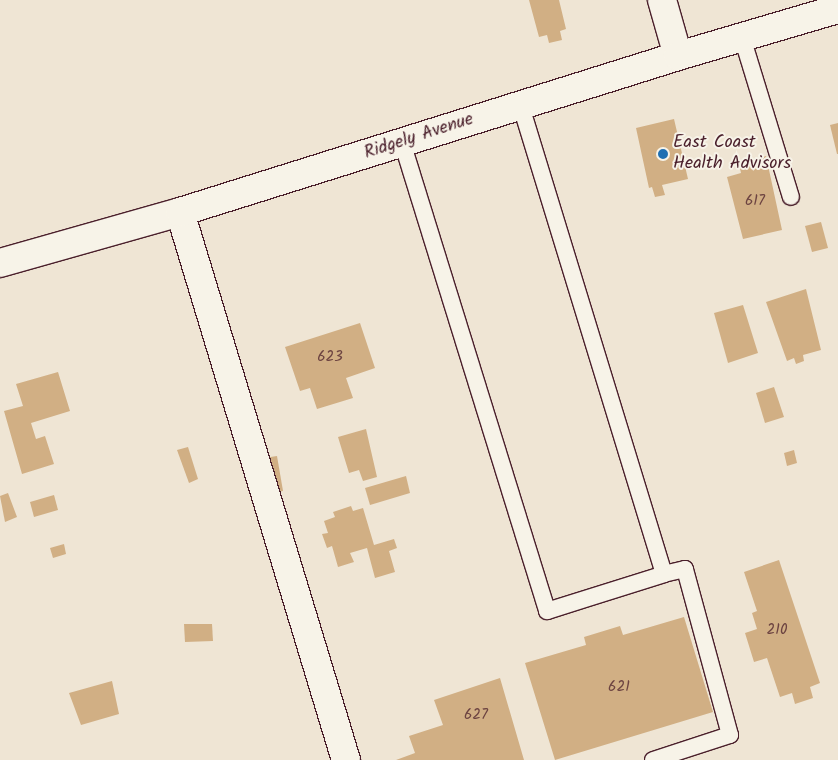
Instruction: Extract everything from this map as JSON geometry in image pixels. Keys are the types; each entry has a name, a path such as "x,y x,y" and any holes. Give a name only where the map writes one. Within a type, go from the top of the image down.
{"main road":[{"path":"662,0 678,56"},
{"name":"Ridgely Avenue","path":"0,263 180,212 678,56 838,9"},
{"path":"180,212 346,760"}],"lane":[{"path":"742,37 790,197"},
{"path":"521,105 664,574"},
{"path":"402,142 547,611 685,569 730,735 653,760"}],"building":[{"path":"529,0 559,0 566,29 560,31 562,40 549,43 547,35 539,37"},
{"path":"674,119 688,179 662,185 665,195 655,197 652,187 649,188 636,128"},
{"path":"838,123 838,154 837,154 830,125"},
{"path":"766,156 782,230 743,239 727,177 741,173 739,164"},
{"path":"821,222 828,248 812,252 805,226"},
{"path":"806,289 821,350 803,355 804,361 796,364 794,358 787,361 766,302"},
{"path":"743,305 758,353 728,363 714,313"},
{"path":"360,323 375,368 346,378 353,398 317,409 310,388 300,391 285,347"},
{"path":"58,372 70,411 31,423 36,439 45,436 54,464 22,474 4,411 23,406 16,384"},
{"path":"774,387 784,417 765,423 756,393"},
{"path":"366,429 377,477 363,481 359,470 349,473 338,437"},
{"path":"188,447 198,479 189,483 177,450"},
{"path":"794,450 797,463 787,466 784,453"},
{"path":"277,456 283,491 270,493 264,458"},
{"path":"406,476 410,493 370,505 365,488"},
{"path":"8,493 17,517 5,522 0,496"},
{"path":"54,495 58,510 34,517 30,502"},
{"path":"351,506 353,511 363,508 374,545 394,539 397,548 389,551 395,572 375,578 367,548 350,553 354,562 338,567 332,546 327,548 322,534 328,533 324,521 335,517 333,512"},
{"path":"64,544 66,554 53,558 50,548"},
{"path":"779,560 820,683 810,687 813,698 795,704 792,693 780,697 767,658 754,662 745,633 757,629 752,613 757,611 744,572"},
{"path":"684,617 713,712 555,760 525,663 586,645 584,637 620,626 623,635"},
{"path":"184,624 212,624 213,641 185,642"},
{"path":"500,678 524,760 396,760 415,753 409,736 443,725 434,700"},
{"path":"112,681 119,714 81,725 69,693"}],"place":[{"name":"East Coast Health Advisors","path":"663,154"}]}
